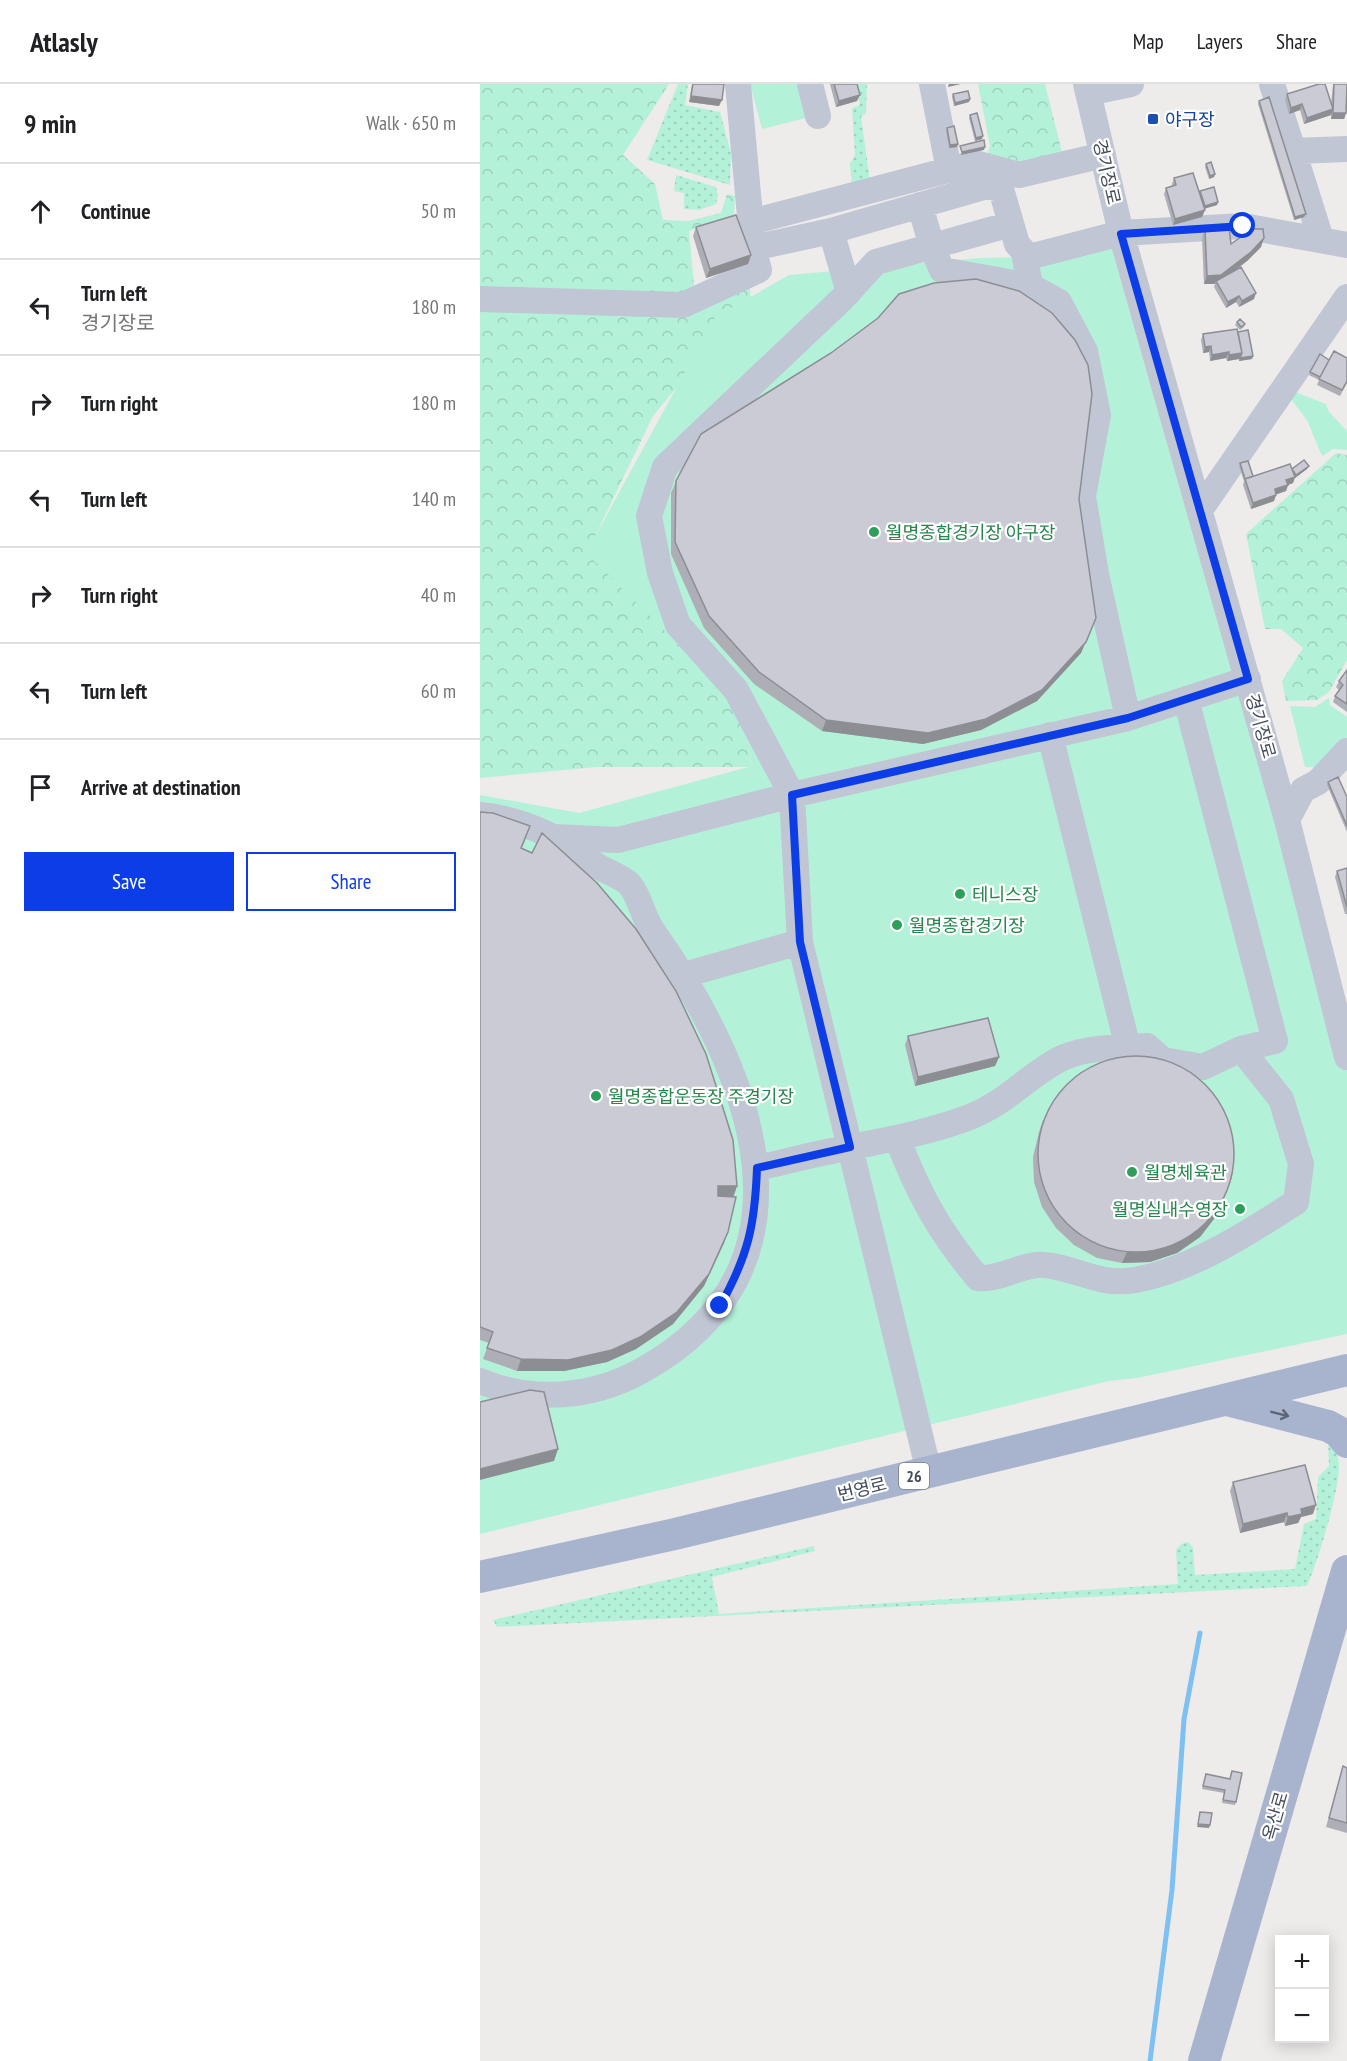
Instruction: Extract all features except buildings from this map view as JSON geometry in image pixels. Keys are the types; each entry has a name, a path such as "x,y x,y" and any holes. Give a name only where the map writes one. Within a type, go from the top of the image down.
{"main road":[{"name":"번영로","path":"480,1577 675,1534 1347,1370"},
{"path":"1223,1399 1328,1426 1339,1432 1347,1442"},
{"name":"옥산로","path":"1204,2061 1347,1571"}],"street":[{"path":"480,299 683,305 759,270 753,248 738,84"},
{"path":"810,84 818,116"},
{"path":"932,84 949,170"},
{"path":"1087,89 1131,84"},
{"path":"1272,84 1321,239"},
{"name":"경기장로","path":"1087,89 1121,234 1287,820 1344,1030 1347,1057"},
{"path":"1294,151 1347,149"},
{"path":"751,222 975,163 1019,176 1103,154"},
{"path":"753,248 831,231 987,186 1000,189 1017,244 1029,257 1121,234 1243,226 1347,245"},
{"path":"920,206 932,247 942,270 1030,286 1059,302 1084,351 1098,415 1083,496 1096,574 1128,718"},
{"path":"930,1472 800,942 792,795 736,690 678,625 660,573 649,516 665,467 849,292 876,261 1011,224"},
{"path":"831,231 849,292"},
{"path":"1024,252 1030,286"},
{"path":"1200,510 1347,297"},
{"path":"553,837 618,840 792,795 1128,718 1248,679"},
{"path":"757,1168 850,1147 898,1140 995,1107 1043,1069 1064,1057 1099,1048 1147,1046 1163,1059 1203,1067 1241,1049 1275,1041 1186,699"},
{"path":"1050,735 1128,1048"},
{"path":"1287,820 1303,790 1318,782 1347,751"},
{"path":"480,815 495,816 553,837 630,885 647,923 684,975 714,1031 736,1084 752,1135 757,1168 755,1208 748,1246 735,1280 720,1306 705,1325 684,1344 630,1377 572,1393 542,1396 512,1391 480,1381"},
{"path":"684,975 800,942"},
{"path":"898,1140 917,1189 951,1246 978,1278 1006,1275 1044,1264 1125,1282 1208,1255 1250,1233 1296,1202 1300,1164 1281,1099 1241,1049"}],"green space":[{"path":"480,84 669,84 623,155 655,184 663,220 688,221 721,213 727,194 735,196 734,217 689,231 694,286 691,307 750,288 751,304 726,328 653,416 587,553 743,707 752,767 597,767 480,778"},
{"path":"678,84 688,84 685,105 720,112 731,153 730,185 647,160"},
{"path":"750,84 797,84 806,118 762,129"},
{"path":"855,84 867,84 866,113 861,117 870,181 852,186 850,164 855,155 852,108 860,105"},
{"path":"978,84 1045,84 1063,156 1025,167 987,155 990,146"},
{"path":"676,175 716,187 718,195 716,204 699,210 684,209 684,193 674,191"},
{"name":"월명종합경기장","path":"1121,233 1347,1057 1347,1334 1137,1378 1109,1381 480,1534 480,795 579,813 752,766 743,707 586,553 715,317 789,275 979,258 1029,257"},
{"path":"1295,392 1326,404 1329,412 1347,431 1347,450 1333,449 1322,456 1307,420 1290,398"},
{"path":"1336,453 1347,455 1347,660 1329,692 1317,700 1286,701 1282,681 1303,648 1281,629 1265,629 1246,534"},
{"path":"1329,698 1330,705 1347,717 1347,740 1322,768 1305,767 1290,706 1315,707"},
{"path":"1328,1439 1338,1457 1336,1490 1328,1525 1307,1586 497,1627 493,1620 814,1546 815,1551 712,1577 719,1614 1178,1584 1176,1550 1181,1544 1188,1542 1193,1547 1195,1575 1295,1569 1304,1524 1316,1519 1318,1477 1329,1466"}],"waterway":[{"path":"1150,2061 1172,1890 1184,1719 1200,1633"}],"place":[{"name":"야구장","path":"1153,119"},
{"name":"월명종합경기장 야구장","path":"874,532"},
{"name":"테니스장","path":"960,894"},
{"name":"월명종합경기장","path":"897,925"},
{"name":"월명종합운동장 주경기장","path":"596,1096"},
{"name":"월명체육관","path":"1132,1172"},
{"name":"월명실내수영장","path":"1240,1209"}],"route":[{"path":"720,1306 735,1280 748,1246 755,1208 757,1168 850,1147 800,942 792,795 1128,718 1248,679 1121,234 1243,226"}]}
